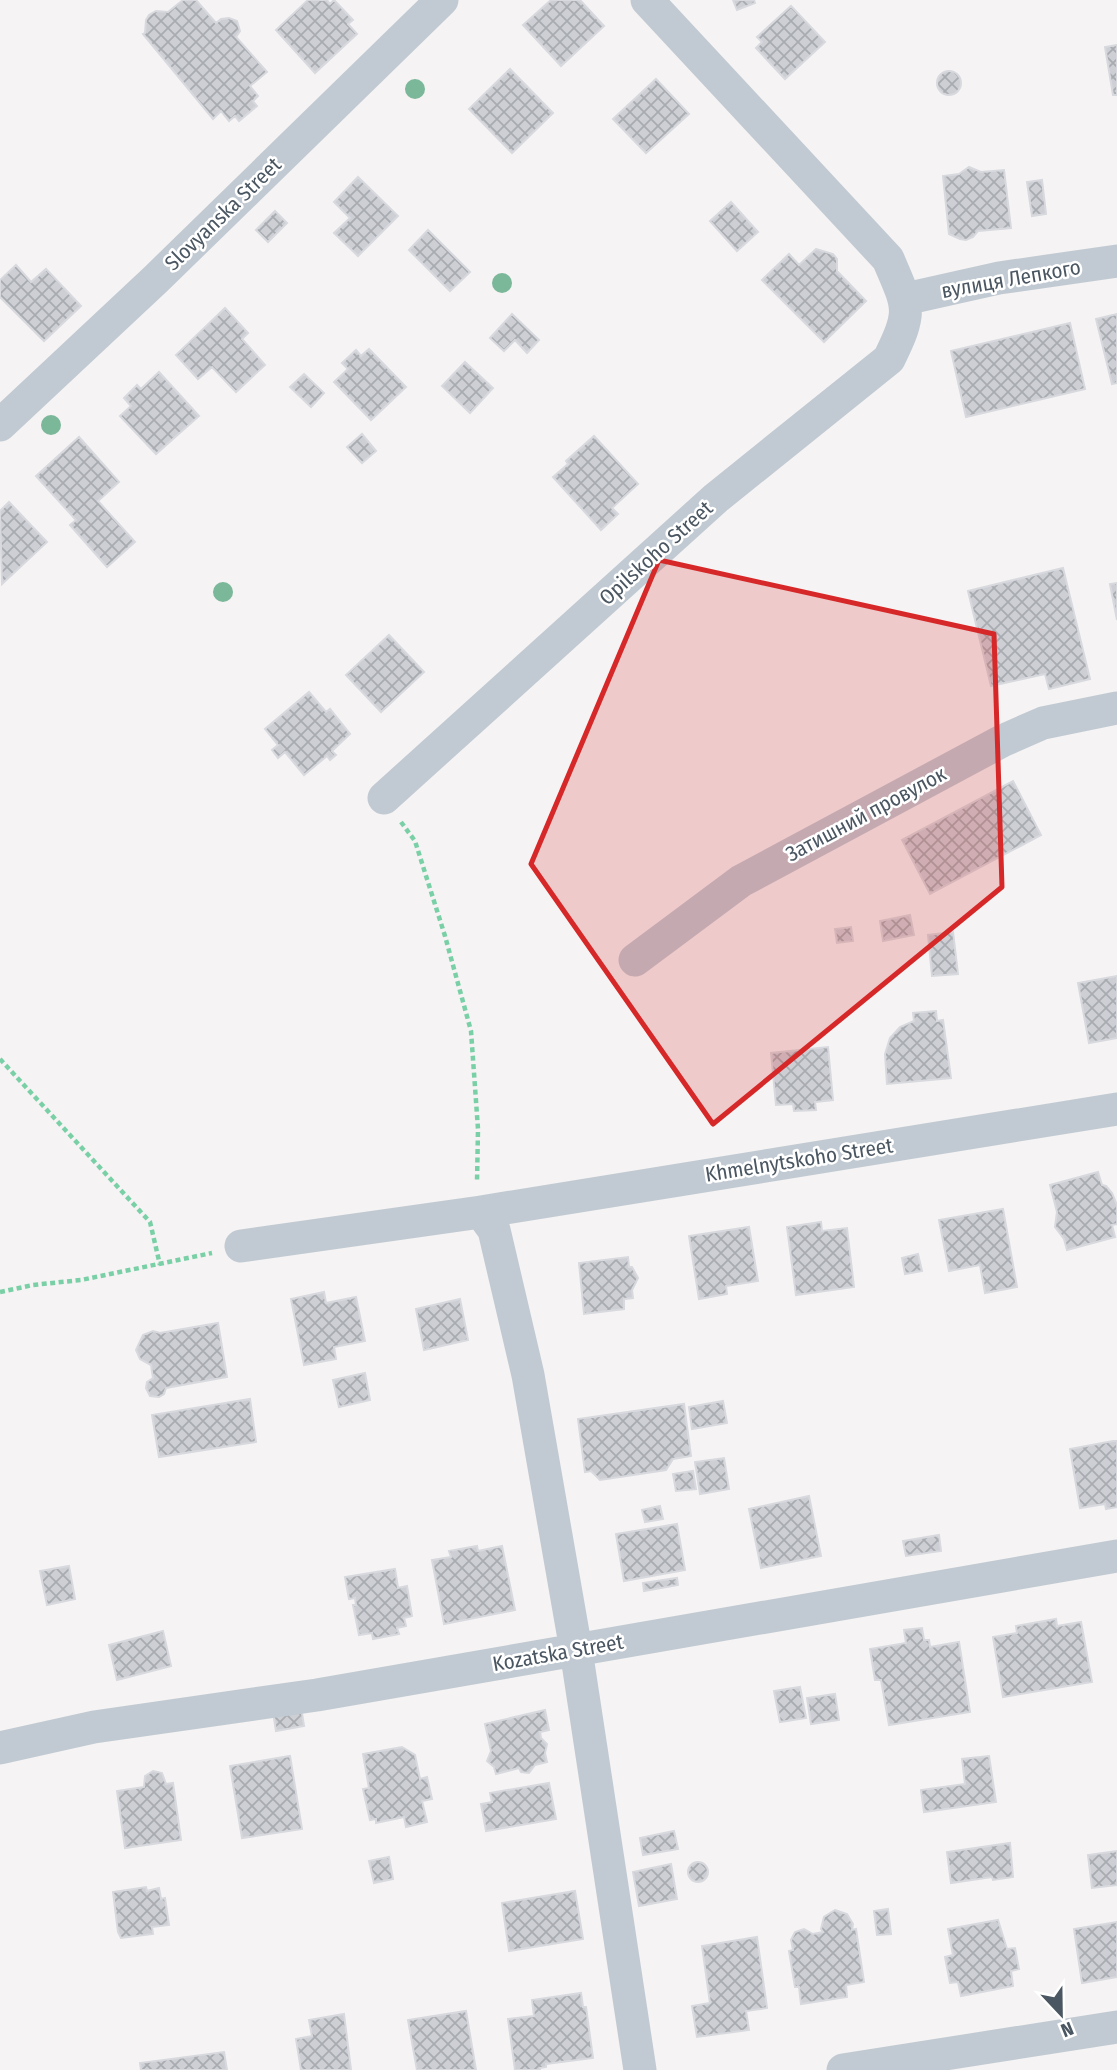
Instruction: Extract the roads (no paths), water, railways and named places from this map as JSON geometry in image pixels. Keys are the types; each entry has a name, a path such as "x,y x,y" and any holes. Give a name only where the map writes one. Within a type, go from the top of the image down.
{"street":[{"name":"Slovyanska Street","path":"0,425 156,279 442,0"},
{"path":"647,0 888,259 905,299"},
{"name":"вулиця Лепкого","path":"905,299 999,278 1117,261"},
{"name":"Opilskoho Street","path":"384,798 716,498 889,359 905,326 905,299"},
{"name":"Затишний провулок","path":"635,960 741,880 1002,741 1043,723 1117,708"},
{"name":"Khmelnytskoho Street","path":"241,1246 481,1212 1117,1109"},
{"path":"481,1212 494,1230 528,1375 576,1650 640,2070"},
{"name":"Kozatska Street","path":"0,1748 94,1727 317,1695 1117,1556"},
{"path":"843,2070 1117,2027"}]}
